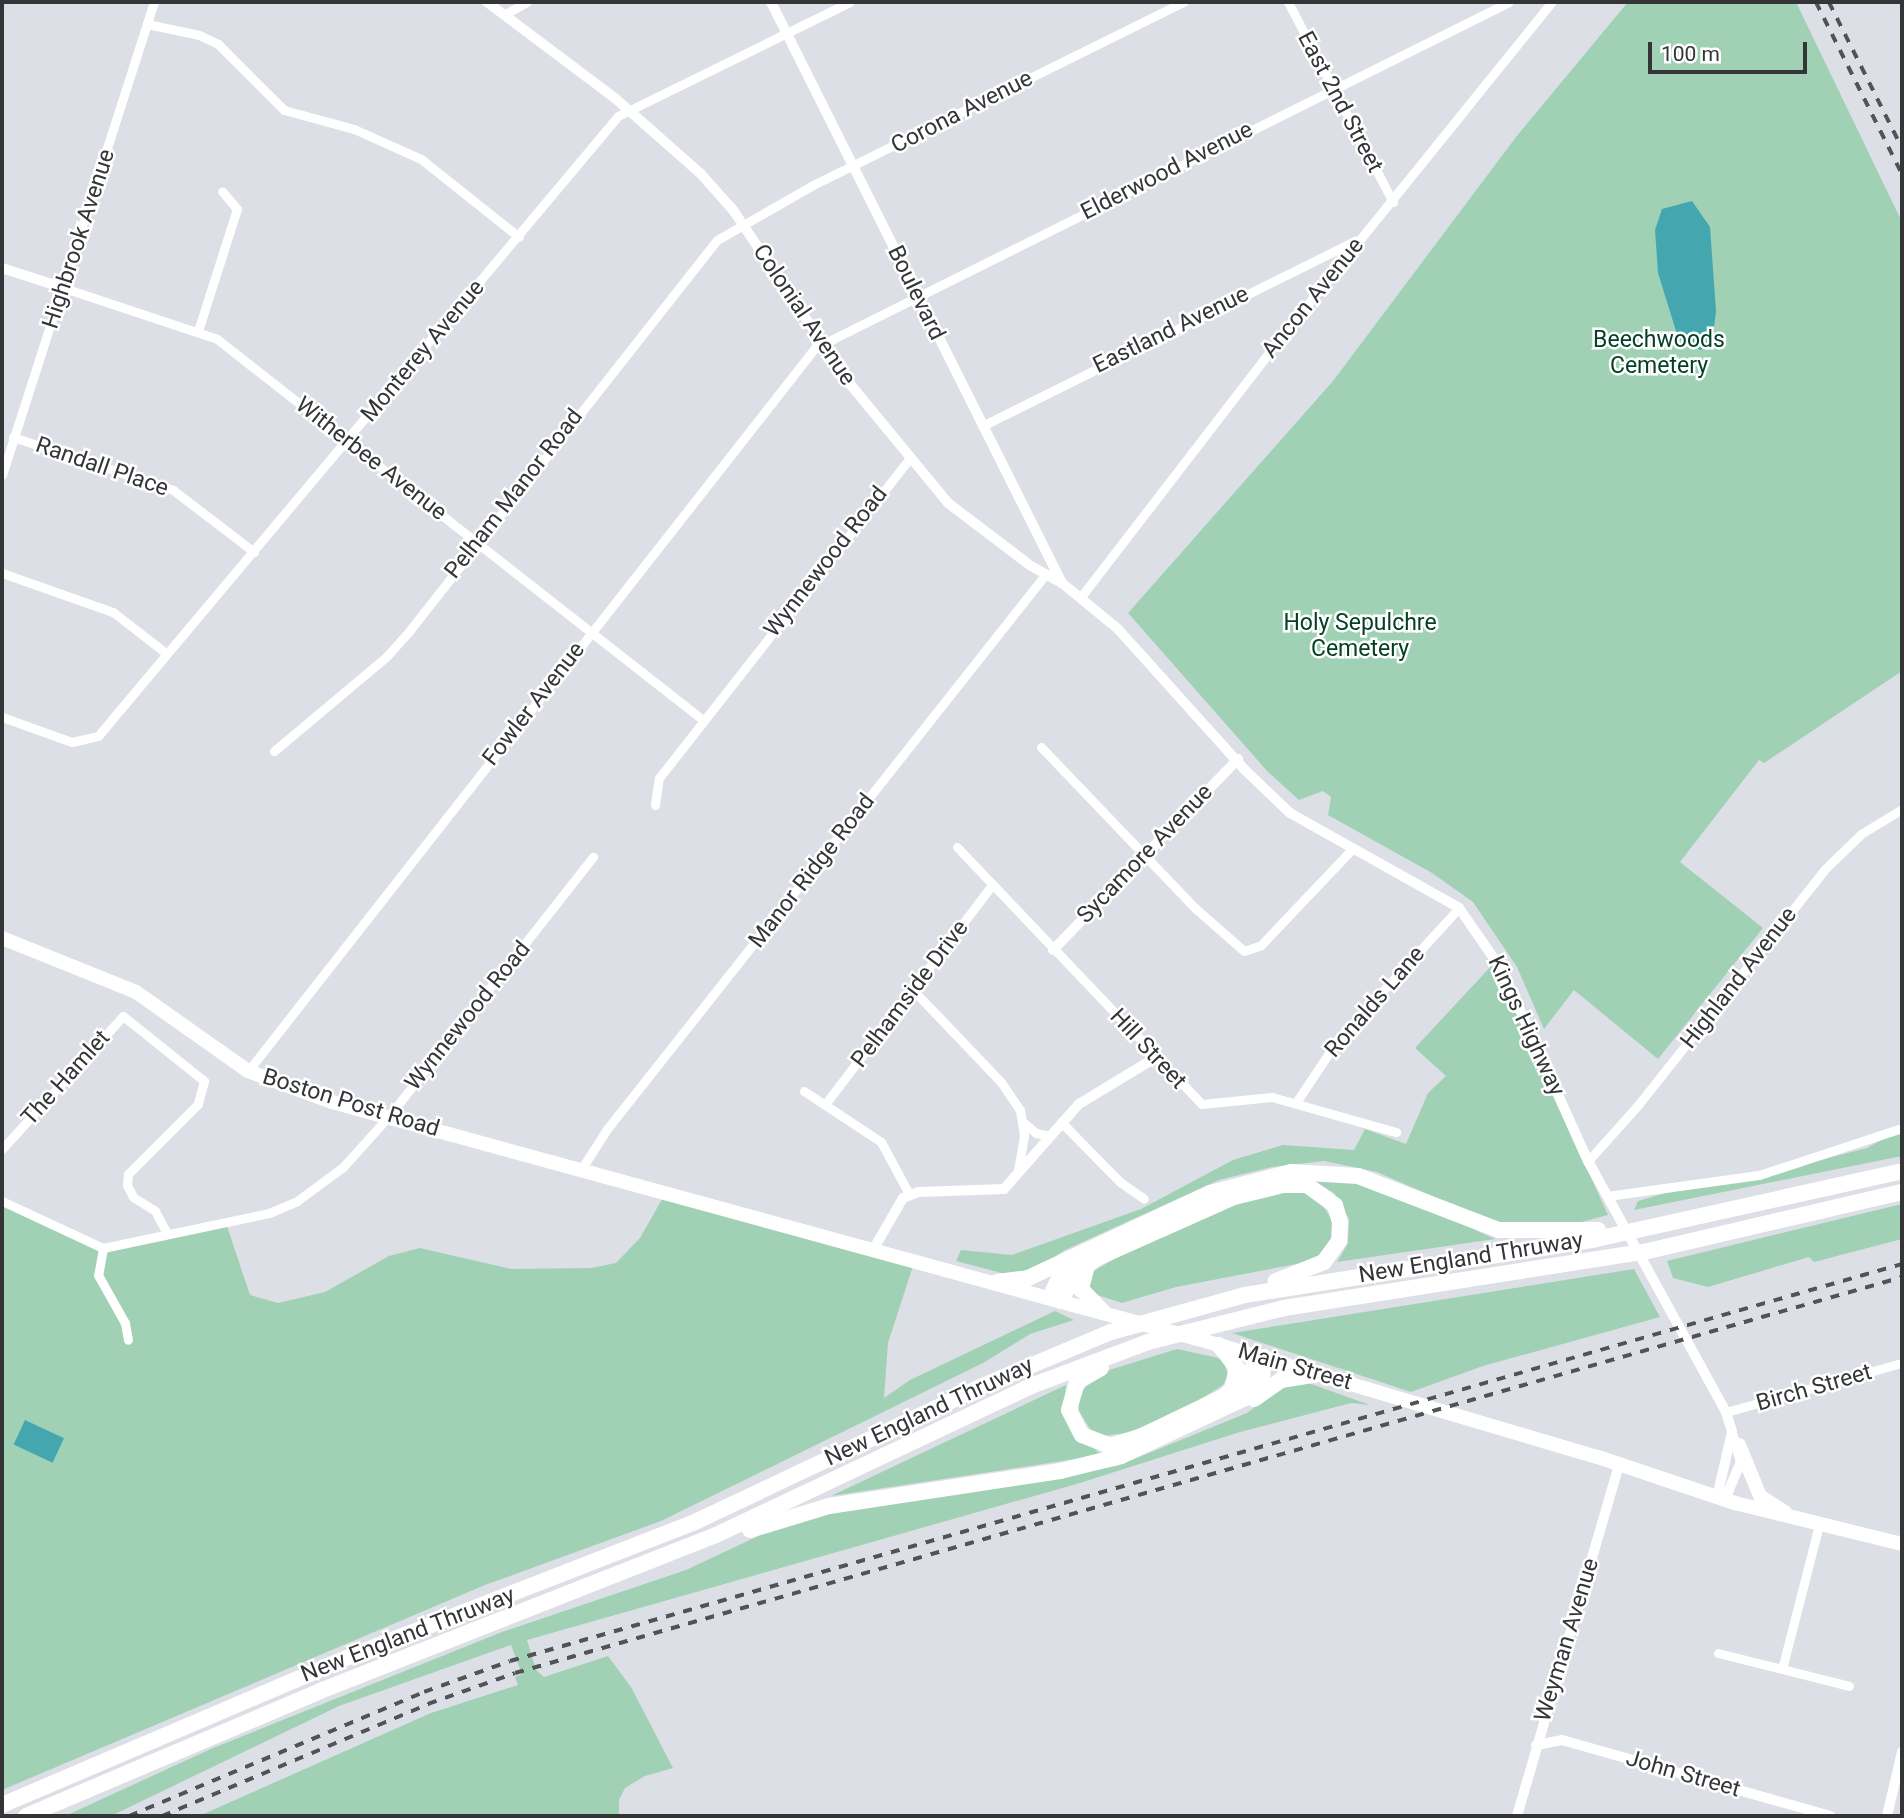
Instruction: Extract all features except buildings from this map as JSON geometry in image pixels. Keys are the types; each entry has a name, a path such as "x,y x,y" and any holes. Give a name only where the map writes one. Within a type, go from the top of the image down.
{"highway":[{"path":"997,1282 1028,1278 1210,1194 1252,1180 1309,1171 1371,1180 1440,1211 1499,1230 1589,1236 1667,1226 1902,1171"},
{"path":"1055,1299 1075,1273 1097,1258 1195,1212 1255,1191 1300,1184 1330,1198 1338,1213 1341,1231 1335,1250 1325,1262 1207,1304"},
{"name":"New England Thruway","path":"26,1816 481,1628 610,1580 752,1519 1031,1386 1143,1343 1211,1324 1309,1304 1603,1259 1718,1237 1902,1192"},
{"name":"New England Thruway","path":"2,1805 331,1664 697,1521 980,1387 1111,1332 1207,1304 1322,1281 1589,1236"},
{"path":"1055,1299 1062,1266 1079,1253"},
{"path":"1097,1258 1084,1270 1081,1285 1085,1297 1102,1312"},
{"path":"1143,1343 1116,1361 1081,1377 1073,1389 1072,1420 1087,1439 1104,1445 1122,1443 1225,1396 1264,1357"},
{"path":"1219,1345 1237,1368 1237,1381 1225,1396"},
{"path":"1188,1429 1254,1391 1264,1373 1264,1357"},
{"path":"610,1580 806,1511 1094,1464 1244,1406 1281,1380 1320,1374"}],"main road":[{"name":"Boston Post Road","path":"2,938 136,992 248,1071 332,1102 686,1197"},
{"name":"Main Street","path":"686,1197 1264,1357 1619,1464 1717,1497 1798,1520 1902,1544"},
{"path":"1736,1439 1760,1496 1798,1520"}],"street":[{"name":"Highbrook Avenue","path":"2,475 154,2"},
{"name":"Colonial Avenue","path":"487,2 506,13 626,109 701,174 740,222 826,343 850,384 909,459 957,511 1045,575 1062,583 1118,629"},
{"path":"506,13 527,2"},
{"name":"Boulevard","path":"771,2 1062,583"},
{"name":"Monterey Avenue","path":"2,717 72,742 90,741 254,552 626,109 850,2"},
{"name":"Corona Avenue","path":"740,222 1184,2"},
{"name":"East 2nd Street","path":"1288,2 1393,202"},
{"name":"Elderwood Avenue","path":"826,343 1331,88 1510,2"},
{"name":"Ancon Avenue","path":"1080,598 1361,238 1393,202 1552,2"},
{"path":"147,24 199,35 218,44 279,108 354,129 421,159 519,237"},
{"path":"198,331 237,209 222,191"},
{"name":"Pelham Manor Road","path":"274,751 386,657 688,273 718,240 740,222"},
{"name":"Eastland Avenue","path":"982,426 1361,238"},
{"name":"Witherbee Avenue","path":"2,268 217,339 703,720"},
{"name":"Fowler Avenue","path":"248,1071 777,394 816,348 826,343"},
{"name":"Randall Place","path":"13,437 173,490 254,552"},
{"name":"Wynnewood Road","path":"655,806 659,778 909,459"},
{"path":"2,573 113,612 167,654"},
{"name":"Manor Ridge Road","path":"585,1170 584,1165 607,1129 1045,575"},
{"name":"Kings Highway","path":"1118,629 1290,813 1459,908 1502,971 1588,1161 1726,1412 1741,1462 1728,1492 1717,1497"},
{"path":"1041,747 1143,855 1244,951 1261,945 1353,848"},
{"name":"Sycamore Avenue","path":"1053,950 1238,760"},
{"name":"Highland Avenue","path":"1588,1161 1638,1105 1824,870 1861,834 1902,809"},
{"name":"Hill Street","path":"957,847 1155,1058 1202,1104 1272,1097 1297,1101 1396,1132"},
{"name":"Wynnewood Road","path":"103,1248 235,1223 297,1201 343,1167 389,1116 593,857"},
{"name":"Pelhamside Drive","path":"826,1103 914,991 992,885"},
{"name":"Ronalds Lane","path":"1297,1101 1337,1041 1459,908"},
{"path":"914,991 1000,1082 1024,1123 1036,1133 1050,1136"},
{"name":"The Hamlet","path":"2,1149 123,1016 204,1081 198,1104 128,1174 127,1185 133,1197 155,1211 167,1234"},
{"path":"873,1250 897,1204 909,1194 989,1193 1004,1189 1079,1104 1155,1058"},
{"path":"804,1091 826,1103 881,1143 909,1194"},
{"path":"1061,1122 1110,1173 1144,1199"},
{"path":"1015,1179 1024,1154 1024,1123"},
{"path":"1607,1196 1759,1175 1902,1128"},
{"path":"2,1201 103,1248 98,1275 125,1324 128,1340"},
{"name":"Birch Street","path":"1726,1412 1902,1363"},
{"name":"Weyman Avenue","path":"1517,1816 1619,1464"},
{"path":"1782,1669 1819,1525"},
{"path":"1718,1653 1849,1686"},
{"name":"John Street","path":"1536,1745 1562,1740 1830,1816"},
{"path":"1887,1816 1902,1752"}],"green space":[{"path":"1628,2 1796,2 1902,222 1902,671 1764,763 1759,760 1680,862 1763,928 1658,1059 1574,990 1544,1029 1517,967 1473,902 1432,873 1328,815 1331,797 1323,791 1299,800 1268,772 1128,613 1333,381 1516,137"},
{"path":"1494,963 1608,1215 1555,1229 1496,1224 1377,1172 1324,1161 1272,1167 1219,1180 1065,1250 1029,1274 1013,1276 956,1261 961,1250 1012,1255 1141,1209 1233,1160 1283,1145 1354,1150 1365,1129 1406,1144 1428,1093 1446,1076 1415,1048"},
{"path":"1902,1128 1902,1156 1634,1210 1638,1201 1666,1193 1746,1179 1867,1148"},
{"path":"1308,1177 1376,1184 1495,1239 1337,1262 1348,1243 1349,1219 1334,1193"},
{"path":"1300,1189 1321,1203 1333,1221 1332,1240 1320,1255 1307,1262 1176,1287 1122,1303 1091,1293 1087,1275 1138,1245 1225,1205"},
{"path":"665,1194 913,1266 888,1343 884,1398 910,1380 1055,1311 1074,1320 1030,1334 983,1363 661,1521 485,1585 2,1790 2,1203 105,1249 227,1226 250,1295 278,1303 325,1292 389,1256 420,1248 511,1269 591,1268 616,1263 640,1238"},
{"path":"1902,1204 1902,1239 1814,1262 1809,1257 1708,1287 1673,1278 1667,1261"},
{"path":"1634,1269 1660,1317 1483,1366 1411,1392 1232,1333"},
{"path":"1177,1349 1223,1359 1228,1376 1223,1385 1185,1409 1127,1433 1101,1436 1090,1429 1079,1411 1078,1397 1090,1381 1109,1370"},
{"path":"1303,1381 1370,1405 1351,1403 1240,1432 1080,1483 527,1640 536,1670 544,1677 608,1656 631,1687 673,1768 645,1776 625,1788 619,1800 619,1816 199,1816 431,1713 518,1685 515,1677 522,1674 511,1645 339,1706 111,1816 65,1816 213,1748 502,1632 686,1570 777,1527 820,1515 1117,1466 1247,1413 1286,1383"},
{"path":"1066,1385 1063,1413 1070,1429 1102,1455 831,1496"}],"water":[{"path":"1692,201 1710,227 1716,311 1713,336 1701,350 1682,342 1676,331 1658,273 1655,230 1662,209"},
{"path":"25,1420 64,1438 53,1463 14,1444"}],"railway":[{"path":"1816,2 1902,174"},
{"path":"1829,2 1902,148"},
{"path":"129,1816 424,1692 510,1661 1902,1264"},
{"path":"162,1816 428,1704 515,1673 1902,1277"}],"park label":[{"name":"Beechwoods Cemetery","path":"1659,353"},
{"name":"Holy Sepulchre Cemetery","path":"1360,636"}]}
